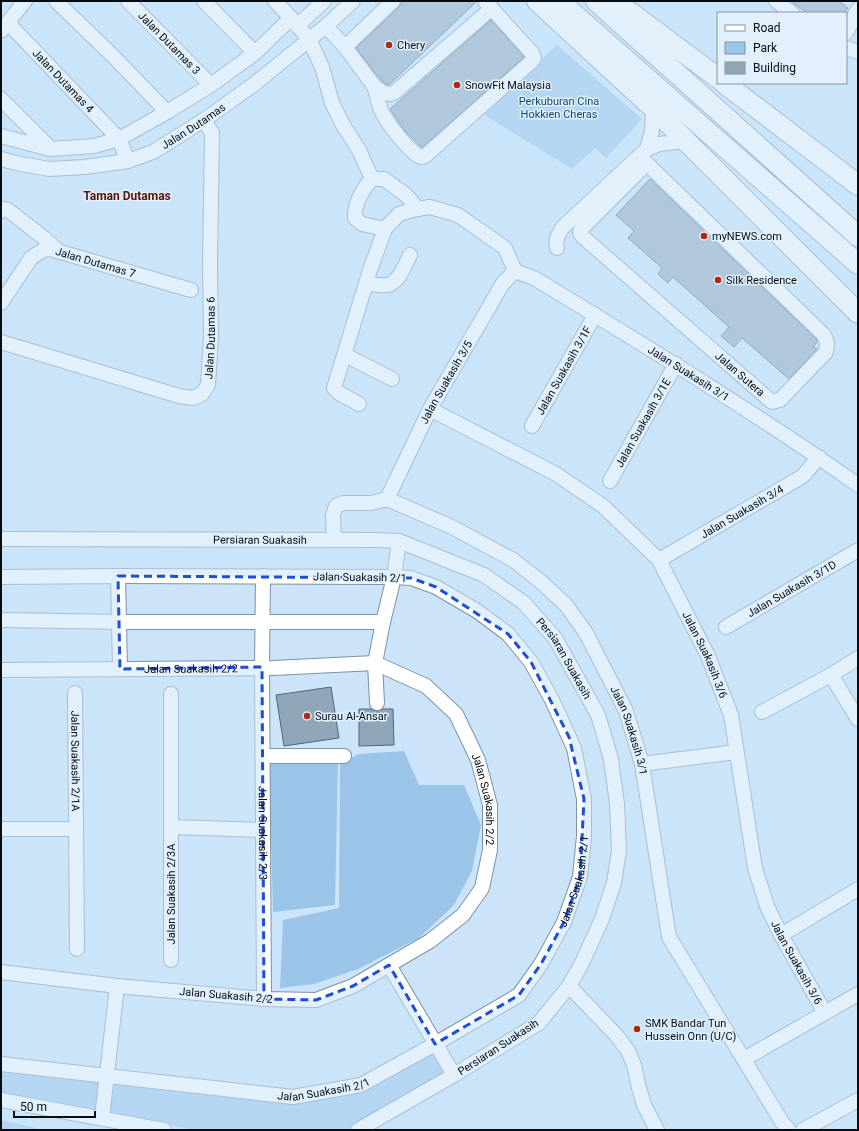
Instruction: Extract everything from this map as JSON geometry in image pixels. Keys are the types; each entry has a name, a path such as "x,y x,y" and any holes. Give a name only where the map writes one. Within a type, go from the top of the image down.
{"highway":[{"path":"537,1 653,108 858,313"},
{"path":"559,1 858,264"},
{"path":"596,1 858,236"},
{"path":"611,1 717,77"},
{"path":"725,84 858,185"}],"street":[{"path":"4,27 25,1"},
{"path":"56,1 113,56 167,112"},
{"name":"Jalan Dutamas 3","path":"128,1 211,85"},
{"path":"204,1 255,53"},
{"path":"275,1 309,40 322,67 332,102 343,124 360,150 372,179"},
{"path":"1,136 50,148 94,146 119,139 211,85 324,1"},
{"name":"Jalan Dutamas","path":"1,159 49,169 85,167 128,160 153,152 204,120 253,85 326,26 353,1"},
{"path":"345,47 393,1"},
{"path":"776,1 791,12"},
{"path":"326,26 345,47 374,86 384,93 389,94 394,93 488,4 532,53 534,58 425,156 421,157 405,145 381,111 374,86"},
{"path":"847,31 858,9"},
{"name":"Jalan Dutamas 4","path":"4,27 119,139"},
{"path":"847,48 858,52"},
{"path":"1,99 50,148"},
{"path":"558,248 556,240 563,227 644,156 652,131 653,108"},
{"name":"Jalan Dutamas 6","path":"1,342 179,396 194,398 202,394 208,385 210,337 212,133 204,120"},
{"path":"119,139 128,160"},
{"name":"Jalan Sutera","path":"644,156 824,335 827,343 826,352 780,400 772,402 580,233 581,229 644,156 659,144 686,141"},
{"path":"385,229 362,224 355,218 355,212 365,187 372,179 384,179 406,195 418,209"},
{"path":"359,404 339,394 334,388 367,284 370,270 385,229 399,214 416,208 430,207 458,215 505,248 515,271"},
{"path":"1,211 4,209 8,210 58,251"},
{"name":"Jalan Dutamas 7","path":"1,303 31,258 43,250 50,249 191,290"},
{"path":"367,284 387,285 394,282 399,276 410,255"},
{"name":"Jalan Suakasih 3/1","path":"515,271 534,278 676,364 819,457 858,485"},
{"name":"Jalan Suakasih 3/5","path":"387,499 430,409 503,283 515,271"},
{"name":"Jalan Suakasih 3/1F","path":"532,426 595,315"},
{"path":"345,355 392,379"},
{"name":"Jalan Suakasih 3/1E","path":"610,481 676,364"},
{"name":"Jalan Suakasih 3/6","path":"430,409 556,474 603,506 659,560 708,656 731,715 755,868 767,906 781,935 825,1013"},
{"name":"Jalan Suakasih 3/4","path":"659,560 803,476 819,457"},
{"path":"334,540 333,515 336,506 343,503 371,503 387,499"},
{"name":"Jalan Suakasih 3/1","path":"387,499 452,527 513,560 540,581 566,605 586,633 626,711 642,764 669,937 782,1122 789,1130"},
{"name":"Persiaran Suakasih","path":"1,539 399,541 484,575 524,603 555,638 598,715 611,759 617,804 619,851 614,883 602,919 582,963 569,986 539,1023 454,1075 358,1130"},
{"path":"377,703 375,663 394,577 399,541"},
{"name":"Jalan Suakasih 3/1D","path":"726,627 858,550"},
{"path":"118,576 120,669"},
{"name":"Jalan Suakasih 2/3","path":"263,576 262,830 264,999"},
{"name":"Jalan Suakasih 2/1","path":"1,577 394,577 411,578 436,587 477,612 508,634 531,662 552,700 574,748 584,799 584,836 580,877 564,922 541,964 519,995 435,1044 361,1084 293,1098 1,1064"},
{"path":"1,620 119,622 383,622"},
{"path":"762,712 831,675 858,658"},
{"name":"Jalan Suakasih 2/2","path":"1,670 262,667 375,663 426,686 456,714 478,760 490,805 490,850 482,888 463,915 430,941 353,986 316,1000 264,999 117,986 1,972"},
{"path":"831,675 858,719"},
{"name":"Jalan Suakasih 2/1A","path":"75,693 76,949"},
{"name":"Jalan Suakasih 2/3A","path":"171,694 171,960"},
{"path":"642,764 736,752"},
{"path":"263,756 344,756"},
{"path":"171,827 262,830"},
{"path":"1,829 76,829"},
{"path":"781,935 858,889"},
{"path":"389,965 454,1075"},
{"path":"102,1118 117,986"},
{"path":"569,986 613,1031 628,1051 634,1065 644,1105 656,1130"},
{"path":"744,1059 858,994"},
{"path":"1,1100 164,1130"},
{"path":"803,1130 858,1100"}],"highlighted area":[{"path":"118,576 411,578 436,587 508,634 531,662 569,737 584,799 580,877 564,922 541,964 519,995 435,1044 389,965 353,986 316,1000 264,999 262,667 120,669"}],"green space":[{"name":"Perkuburan Cina Hokkien Cheras","path":"557,45 642,119 606,158 595,148 572,169 483,114"},
{"path":"404,751 419,785 464,785 481,825 472,871 454,905 419,938 358,969 314,984 280,988 283,920 339,908 340,763 359,754"},
{"path":"269,762 338,762 335,905 273,912"},
{"path":"433,1049 447,1073 348,1130 194,1130 109,1114 115,1083 214,1096 292,1104 362,1090"},
{"path":"1,1067 102,1080 98,1113 1,1096"},
{"path":"1,1120 44,1130 1,1130"}],"building":[{"path":"403,1 477,1 389,85 384,83 375,73 356,48 399,7"},
{"path":"791,1 839,1 848,8 845,12 806,12"},
{"name":"SnowFit Malaysia","path":"491,20 524,57 422,148 405,131 390,109"},
{"name":"Silk Residence","path":"650,179 817,340 813,347 817,349 789,379 742,338 734,347 721,336 729,327 673,277 668,283 658,274 662,268 628,238 634,231 616,215"},
{"name":"Surau Al-Ansar","path":"331,687 339,738 284,746 276,695"},
{"path":"359,709 371,709 377,711 383,709 393,709 394,745 359,746"}],"place":[{"name":"Chery","path":"389,45"},
{"name":"SnowFit Malaysia","path":"457,85"},
{"name":"myNEWS.com","path":"704,236"},
{"name":"Silk Residence","path":"718,280"},
{"name":"Surau Al-Ansar","path":"307,716"},
{"name":"SMK Bandar Tun Hussein Onn (U/C)","path":"637,1029"}],"district":[{"name":"Taman Dutamas","path":"127,196"}]}
